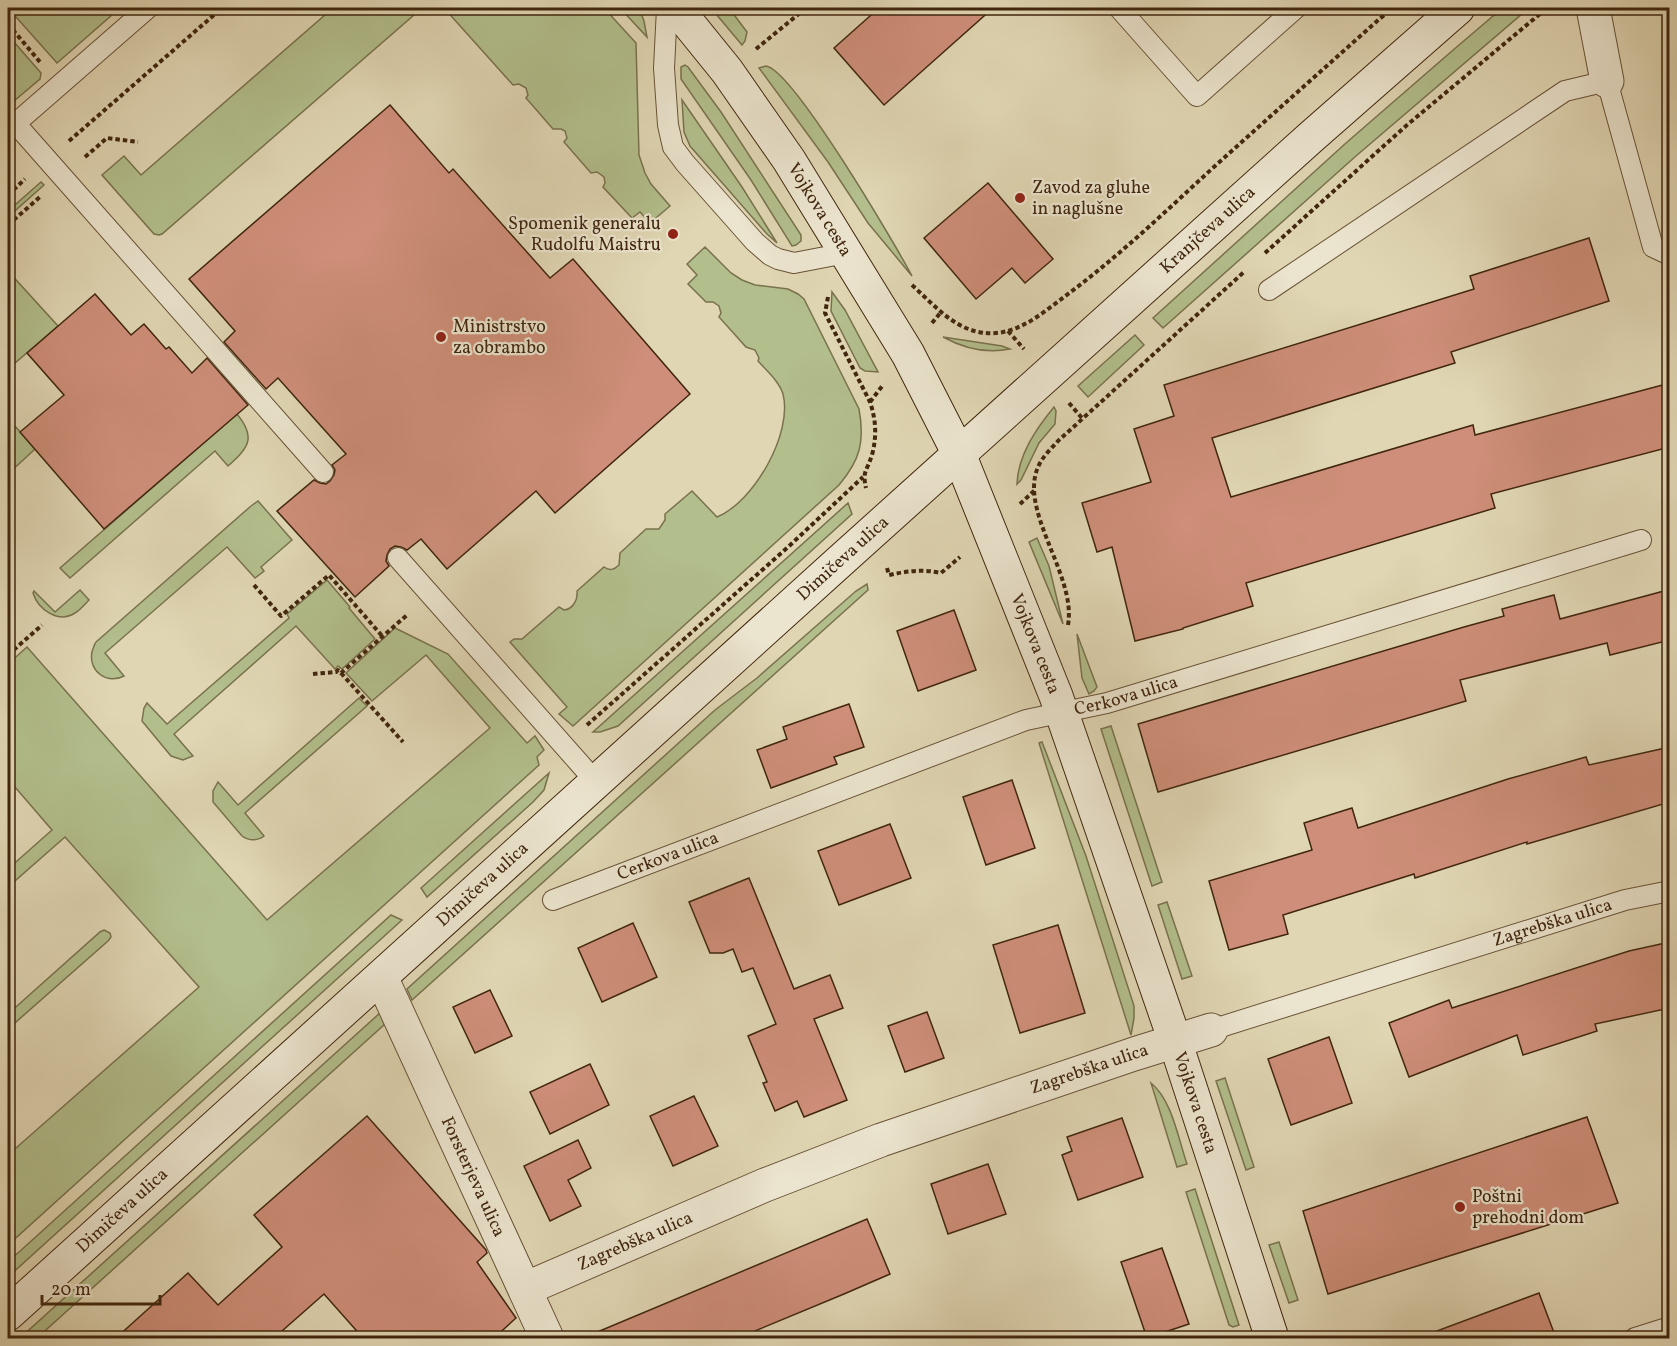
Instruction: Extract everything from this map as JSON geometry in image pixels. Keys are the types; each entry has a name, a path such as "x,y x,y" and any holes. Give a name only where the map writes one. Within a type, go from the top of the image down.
{"street":[{"name":"Vojkova cesta","path":"676,8 727,71 789,160 908,354 959,454 1062,712 1175,1041 1272,1338"},
{"name":"Kranjčeva ulica","path":"959,454 1458,8"},
{"path":"1593,8 1607,81"},
{"name":"Dimičeva ulica","path":"8,1314 959,454"},
{"name":"Forsterjeva ulica","path":"381,976 547,1338"},
{"name":"Zagrebška ulica","path":"525,1289 765,1185 880,1140 1211,1030"}],"lane":[{"path":"148,8 11,127 47,160 323,472"},
{"path":"667,8 664,68 668,125 673,147 754,242 770,255 794,262 846,253"},
{"path":"1119,8 1197,96 1296,8"},
{"path":"1269,290 1565,92 1607,81 1653,247 1670,255"},
{"name":"Cerkova ulica","path":"553,900 1018,723 1107,703 1641,540"},
{"path":"398,558 596,782"},
{"name":"Zagrebška ulica","path":"1211,1030 1625,900 1670,891"},
{"path":"1635,1338 1670,1327"}],"path":[{"path":"8,195 222,8"},
{"path":"727,71 806,8"},
{"path":"941,312 967,330 982,333 1008,331 1028,323 1099,271 1392,8"},
{"path":"1258,260 1407,124 1547,8"},
{"path":"8,24 60,85"},
{"path":"1070,613 1062,577 1036,507 1035,481 1040,464 1058,441 1082,418 1249,267"},
{"path":"565,747 863,477 872,456 876,429 875,417 870,402 825,313"},
{"path":"889,575 910,571 941,573"},
{"path":"254,585 280,616 329,575 383,637"},
{"path":"341,673 430,595"},
{"path":"8,655 42,625"},
{"path":"313,674 338,670 403,742"}],"green space":[{"path":"8,8 120,8 57,63"},
{"path":"333,8 422,8 162,234 154,234 102,175 124,156 141,175"},
{"path":"444,8 604,8 636,43 639,155 651,184 670,206 650,223 640,212 632,218 603,187 604,177 597,172 591,173 564,142 567,138 565,131 553,129 526,98 528,95 526,88 519,84 513,85"},
{"path":"620,8 639,8 647,37"},
{"path":"711,8 729,8 747,32 742,45"},
{"path":"1506,8 1529,8 1356,156 1163,328 1153,318 1346,143 1493,16"},
{"path":"14,42 41,73 40,79 8,106 8,49"},
{"path":"685,65 721,112 801,235 801,241 796,245 792,246 751,180 681,79 681,67"},
{"path":"766,66 779,75 798,96 820,126 886,230 912,276 868,223 828,162 759,68"},
{"path":"682,100 742,187 777,243 690,146 684,132"},
{"path":"41,182 44,185 8,217 8,211"},
{"path":"705,247 731,273 742,280 755,285 788,289 804,299 859,409 861,441 859,450 852,467 839,485 573,726 559,714 567,707 510,642 514,639 522,639 559,607 564,610 572,606 576,601 577,591 604,567 614,569 617,567 620,553 646,529 659,529 665,520 665,514 692,491 717,517 731,509 757,482 768,464 782,428 785,410 779,385 758,361 755,350 746,347 719,317 721,313 719,306 713,302 706,302 688,284 697,275 687,264"},
{"path":"8,271 58,326 8,369"},
{"path":"832,292 845,310 878,372 865,371 860,368 831,311"},
{"path":"1135,335 1144,345 1088,397 1078,386"},
{"path":"943,337 1010,349 992,351 976,349 959,345"},
{"path":"1054,407 1055,424 1039,443 1017,484 1024,453"},
{"path":"237,414 247,430 248,442 241,454 228,466 215,451 70,578 60,568"},
{"path":"8,418 35,449 8,474"},
{"path":"258,501 292,540 261,567 264,571 255,578 227,547 105,653 124,676 111,679 100,674 93,665 92,659 92,651 96,642"},
{"path":"848,503 852,514 618,726 593,732"},
{"path":"1037,538 1049,566 1063,624 1029,542"},
{"path":"327,580 375,639 342,669 338,666 335,669 296,626 174,734 193,756 183,760 171,756 142,721 147,703 167,724 289,618 287,614"},
{"path":"867,584 868,590 412,1000 407,989 715,710 757,678 856,591"},
{"path":"80,590 89,600 75,613 62,617 44,609 33,593 34,591 55,612"},
{"path":"395,628 448,654 527,743 535,736 544,750 537,757 539,765 8,1245 8,1155 199,987 65,837 8,887 8,869 52,830 8,779 8,664 27,647 267,920 490,728 426,655 372,701 346,673"},
{"path":"1077,634 1097,687 1089,694 1082,678"},
{"path":"359,698 367,706 245,813 264,836 253,840 242,836 213,802 213,791 218,782 238,805"},
{"path":"1111,726 1162,882 1152,886 1101,729"},
{"path":"1042,742 1086,856 1134,1006 1131,1035 1039,743"},
{"path":"549,773 544,790 533,802 427,897 421,888"},
{"path":"1167,902 1192,976 1182,979 1158,905"},
{"path":"391,915 402,920 8,1277 8,1262"},
{"path":"104,930 110,933 111,937 108,941 8,1029 8,1014"},
{"path":"381,1012 386,1023 37,1338 20,1338"},
{"path":"1225,1078 1254,1167 1246,1170 1216,1081"},
{"path":"1151,1083 1169,1109 1187,1164 1177,1167"},
{"path":"1195,1189 1239,1325 1233,1327 1229,1325 1186,1192"},
{"path":"1279,1242 1298,1300 1289,1303 1269,1245"}],"building":[{"path":"879,8 993,8 884,105 834,48"},
{"name":"Ministrstvo za obrambo","path":"390,105 449,173 453,169 550,278 573,259 690,394 555,513 536,491 447,569 421,539 407,550 395,546 387,555 386,561 389,566 355,597 277,511 314,480 326,484 330,481 335,470 332,465 346,454 278,378 266,389 224,342 235,331 189,279"},
{"path":"988,183 1053,259 1025,283 1012,268 976,299 924,238"},
{"path":"1589,238 1609,301 1451,352 1455,363 1212,438 1231,497 1473,425 1475,435 1670,383 1670,447 1491,494 1495,508 1246,583 1253,606 1183,629 1135,641 1112,547 1097,552 1082,503 1151,482 1134,429 1174,416 1164,385 1474,289 1470,276"},
{"path":"95,294 131,335 144,324 192,373 207,358 248,405 104,529 20,432 64,395 27,353"},
{"path":"1664,591 1670,615 1670,640 1610,655 1607,643 1460,680 1466,701 1158,792 1138,724 1504,616 1502,609 1554,595 1560,619"},
{"path":"954,610 976,670 918,691 897,631"},
{"path":"849,704 864,747 834,757 837,764 771,788 757,750 787,739 783,727"},
{"path":"1670,747 1670,802 1527,844 1527,842 1415,878 1414,874 1283,915 1288,934 1229,950 1209,881 1312,850 1304,823 1352,808 1358,828 1508,779 1586,757 1589,765"},
{"path":"1012,780 1035,848 986,865 963,797"},
{"path":"890,824 911,878 839,905 818,851"},
{"path":"749,878 794,989 830,975 843,1008 814,1019 847,1100 804,1117 797,1101 775,1111 763,1083 767,1082 748,1036 776,1024 753,968 742,972 733,949 723,953 710,953 689,902"},
{"path":"633,923 657,977 602,1002 578,948"},
{"path":"1058,925 1085,1013 1020,1033 993,945"},
{"path":"1670,942 1670,1008 1595,1024 1597,1031 1523,1055 1517,1035 1409,1077 1389,1023 1449,1000 1452,1008 1629,951"},
{"path":"490,990 512,1036 475,1053 453,1007"},
{"path":"927,1012 944,1058 905,1072 888,1026"},
{"path":"1329,1037 1352,1103 1291,1125 1268,1059"},
{"path":"590,1064 609,1105 550,1134 530,1092"},
{"path":"694,1096 718,1146 673,1166 650,1116"},
{"path":"367,1116 486,1250 487,1253 477,1262 516,1318 494,1338 363,1338 324,1294 274,1338 116,1338 188,1273 218,1305 282,1247 254,1215"},
{"name":"Poštni prehodni dom","path":"1587,1117 1618,1203 1328,1294 1303,1211"},
{"path":"1122,1118 1143,1177 1078,1200 1062,1155 1072,1151 1067,1137"},
{"path":"578,1140 591,1168 568,1180 581,1206 550,1221 524,1166"},
{"path":"988,1164 1006,1214 948,1234 931,1184"},
{"path":"867,1219 890,1274 844,1294 738,1338 583,1338"},
{"path":"1162,1248 1189,1324 1147,1338 1121,1262"},
{"path":"1539,1293 1556,1338 1426,1338 1426,1335"}],"place":[{"name":"Zavod za gluhe in naglušne","path":"1020,198"},
{"name":"Spomenik generalu Rudolfu Maistru","path":"673,234"},
{"name":"Ministrstvo za obrambo","path":"441,337"},
{"name":"Poštni prehodni dom","path":"1460,1207"}]}
